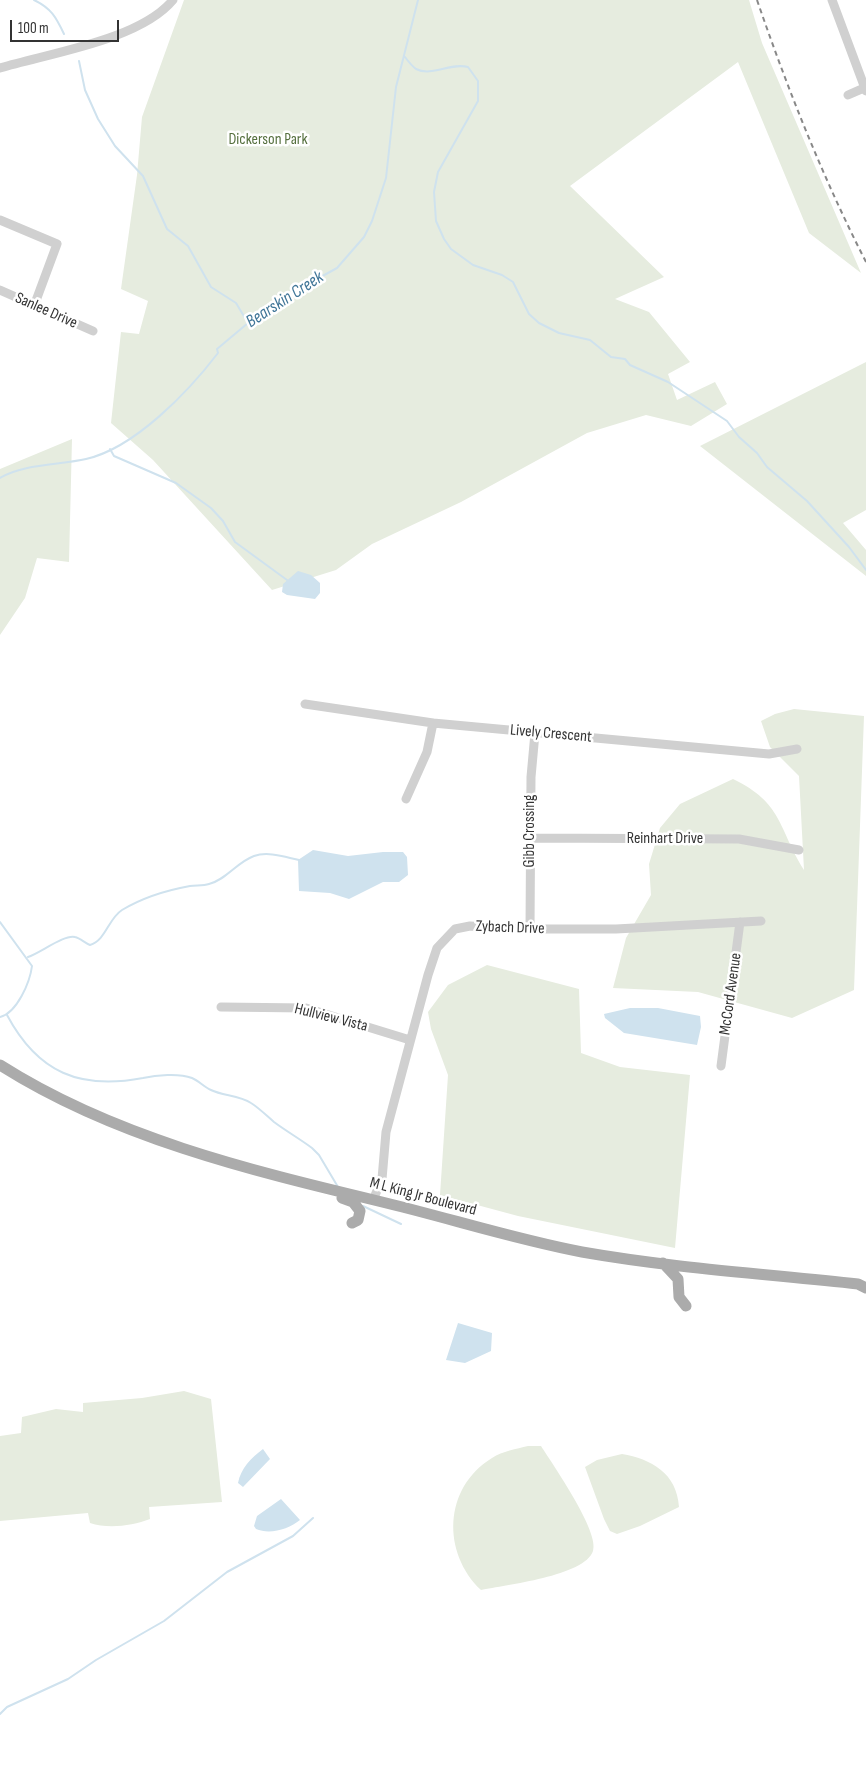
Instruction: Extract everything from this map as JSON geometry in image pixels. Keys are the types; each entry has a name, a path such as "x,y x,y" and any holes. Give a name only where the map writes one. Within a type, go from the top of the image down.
{"main road":[{"name":"M L King Jr Boulevard","path":"1,1066 36,1087 82,1110 188,1149 325,1189 516,1238 581,1252 663,1263 863,1284"},
{"path":"188,1149 215,1161 353,1202 360,1211 358,1220 352,1223"},
{"path":"663,1263 678,1279 679,1297 686,1306"}],"street":[{"path":"0,68 142,26 165,10 173,0"},
{"path":"832,0 865,88 848,95"},
{"path":"0,220 57,244 34,306"},
{"name":"Sanlee Drive","path":"0,290 93,331"},
{"name":"Lively Crescent","path":"305,704 433,723 536,733 769,754 786,753 797,749"},
{"path":"406,799 427,752 433,723"},
{"name":"Gibb Crossing","path":"530,929 529,838 531,777 536,733"},
{"name":"Reinhart Drive","path":"529,838 739,839 799,850"},
{"name":"Zybach Drive","path":"373,1200 382,1180 386,1132 437,948 455,929 470,926 530,929 616,929 761,921"},
{"name":"McCord Avenue","path":"721,1066 740,922"},
{"name":"Hullview Vista","path":"221,1007 306,1008 410,1040"}],"green space":[{"name":"Dickerson Park","path":"184,0 749,0 762,43 861,273 809,233 738,62 570,186 664,277 615,299 649,312 690,362 668,374 677,400 715,382 727,404 691,426 646,415 587,433 461,502 372,544 336,570 272,590 153,460 111,423 121,332 139,334 148,301 121,289 137,175 142,117"},
{"path":"866,362 866,510 843,523 866,550 866,576 700,446"},
{"path":"72,439 69,562 37,558 25,598 0,635 0,469"},
{"path":"794,709 864,716 854,990 792,1018 698,992 613,988 626,938 651,895 649,864 660,828 680,804 733,779 762,797 771,807 804,870 799,776 770,747 761,721 775,714"},
{"path":"487,965 579,989 581,1053 620,1067 690,1075 675,1248 518,1216 440,1195 448,1075 431,1029 428,1012 448,985"},
{"path":"184,1391 211,1399 222,1502 149,1507 150,1519 120,1526 104,1526 90,1523 88,1513 0,1521 0,1436 21,1433 22,1417 56,1409 83,1412 83,1403 142,1398"},
{"path":"528,1446 541,1446 565,1483 590,1529 593,1551 587,1560 576,1567 560,1573 481,1590 468,1575 459,1558 454,1540 454,1521 457,1503 464,1486 476,1471 492,1458 510,1450"},
{"path":"622,1454 643,1460 661,1470 673,1485 679,1507 640,1526 617,1534 610,1531 604,1519 585,1467 597,1460"}],"water":[{"path":"298,571 311,575 320,583 320,593 315,599 287,595 282,592 283,584"},
{"path":"313,850 348,856 403,852 407,857 408,875 399,882 383,882 349,899 330,893 299,891 298,860"},
{"path":"630,1008 658,1008 700,1016 701,1027 697,1045 624,1033 605,1018 604,1014"},
{"path":"458,1323 492,1333 491,1351 465,1363 446,1360"},
{"path":"263,1449 270,1459 243,1487 238,1483 241,1473"},
{"path":"281,1499 300,1520 279,1530 261,1531 256,1529 254,1526 257,1516"}],"waterway":[{"path":"34,0 45,6 64,34"},
{"name":"Bearskin Creek","path":"0,478 9,473 30,467 86,459 105,453 123,443 142,431 160,416 206,368 218,353 217,349 248,323 290,294 337,268 364,237 372,221 386,178 396,87 418,0"},
{"path":"405,57 416,69 422,71 435,71 455,66 468,67 478,81 478,101 438,172 434,192 436,221 451,249 473,265 502,275 513,282 529,314 539,323 559,333 590,340 611,357 625,359 630,365 668,382 727,421 739,437 757,453 767,467 807,501 849,547 866,570"},
{"path":"79,61 85,90 98,119 115,146 143,176 167,229 188,246 211,287 236,303 248,323"},
{"path":"110,449 114,456 176,483 211,508 223,521 235,542 287,580"},
{"path":"28,957 65,938 77,938 90,945 100,939 113,919 122,910 164,892 215,882 242,862 254,856 271,854 299,860"},
{"name":"Bearskin Creek","path":"0,922 32,966 29,980 22,996 12,1010 0,1017"},
{"path":"7,1015 19,1035 32,1051 47,1064 63,1073 80,1079 100,1081 181,1075 192,1078 208,1089 246,1100 312,1148 319,1155 338,1187"},
{"path":"363,1206 401,1224"},
{"path":"0,1714 7,1707 68,1679 96,1660 164,1621 227,1572 293,1536 313,1518"}],"railway":[{"path":"757,0 807,133 835,198 866,262"}]}
